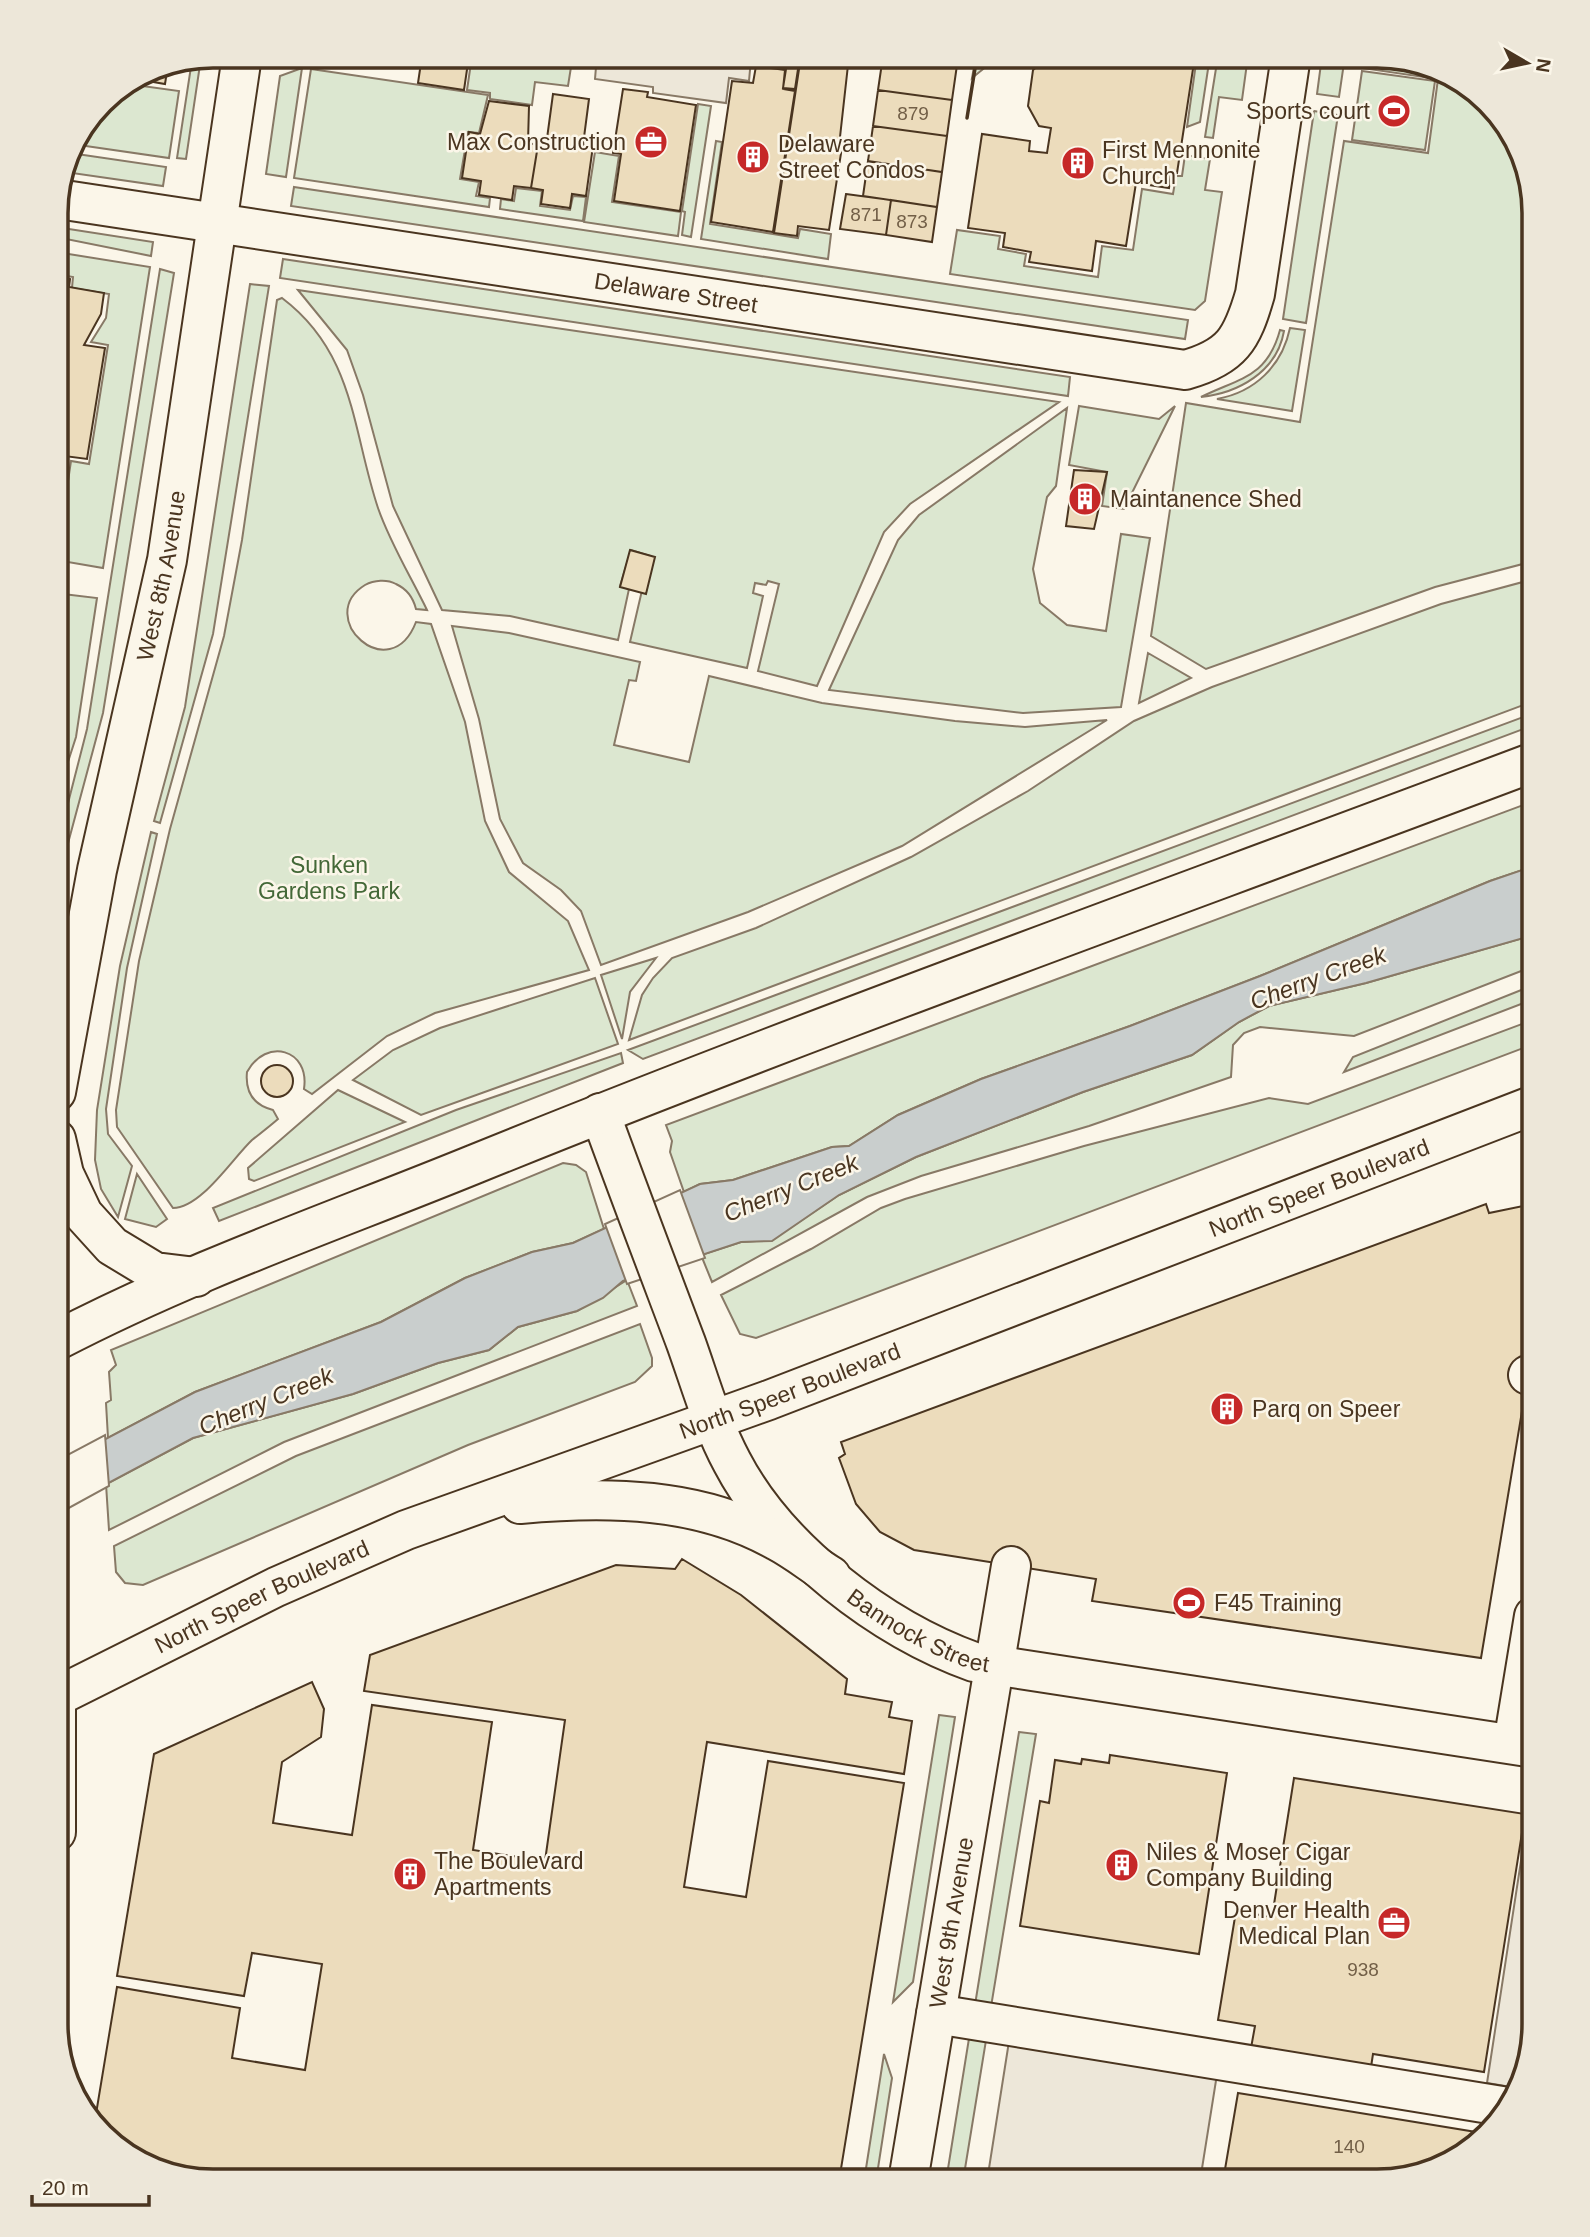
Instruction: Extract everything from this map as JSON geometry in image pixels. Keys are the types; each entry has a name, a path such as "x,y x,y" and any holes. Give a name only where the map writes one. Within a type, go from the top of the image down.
{"main road":[{"name":"West 8th Avenue","path":"69,1024 97,870 167,561 240,68"},
{"name":"Delaware Street","path":"69,201 1185,370 1221,356 1236,344 1255,294 1289,69"},
{"path":"68,1335 100,1318 197,1277 600,1113 1522,767"},
{"name":"North Speer Boulevard","path":"68,1691 314,1569 406,1530 714,1420 1522,1110"},
{"name":"Bannock Street","path":"600,1113 732,1462 755,1498 797,1545 831,1576 901,1629 953,1654 993,1664 1522,1746"},
{"path":"68,1183 83,1214 113,1246 155,1272 197,1277"},
{"path":"463,1510 580,1499 656,1502 735,1522 777,1541 831,1576"},
{"name":"West 9th Avenue","path":"910,2169 1011,1566"},
{"path":"936,2014 1496,2105"}],"green space":[{"path":"302,68 286,177 266,174 280,76"},
{"path":"470,68 571,68 568,86 535,82 532,105 490,99 490,93 467,90"},
{"path":"199,69 186,159 177,158 190,70"},
{"path":"311,69 488,95 479,133 468,132 460,179 479,182 476,196 490,198 489,207 294,178"},
{"path":"974,69 984,69 972,78"},
{"path":"1195,69 1208,69 1200,122 1187,127"},
{"path":"1216,69 1246,69 1242,100 1219,97 1213,138 1205,137"},
{"path":"1320,69 1343,69 1339,97 1317,94"},
{"path":"1369,69 1405,71 1427,77"},
{"name":"Sports court","path":"1362,71 1435,81 1425,150 1352,140"},
{"path":"1438,82 1465,98 1492,125 1511,158 1517,176 1522,214 1522,564 1435,587 1206,669 1151,636 1186,403 1300,422 1344,141 1428,153"},
{"path":"144,86 179,91 169,158 85,146 111,111"},
{"path":"698,104 711,106 691,237 682,235 685,212 682,211"},
{"path":"1314,111 1338,115 1306,323 1283,319"},
{"path":"716,141 722,142 710,224 798,238 800,229 831,234 828,259 701,239"},
{"path":"595,152 619,156 612,202 681,212 678,236 584,222"},
{"path":"81,155 166,167 163,186 74,173"},
{"path":"1185,155 1210,159 1205,190 1222,192 1205,301 1195,310 950,274 957,230 1000,236 998,249 1026,254 1024,266 1098,277 1102,246 1133,250 1142,189 1173,194 1176,176 1182,176"},
{"path":"294,187 1188,320 1185,339 291,206"},
{"path":"516,188 542,191 540,206 570,210 573,196 586,197 583,221 500,209 501,199 514,201"},
{"path":"69,229 153,242 151,256 69,240"},
{"path":"69,254 150,267 103,568 69,562 69,475 71,461 89,464 108,345 91,342 106,318 109,294 72,288 73,277 69,276"},
{"path":"283,259 1070,377 1068,396 280,278"},
{"path":"160,269 174,273 103,713 69,841 69,801 87,729"},
{"path":"250,284 269,286 213,634 160,823 154,821 185,707"},
{"path":"298,290 1059,402 910,504 884,532 817,686 758,671 779,584 768,581 766,585 755,583 753,593 763,596 747,668 630,642 650,556 631,550 620,586 629,589 618,640 510,616 442,610 393,506 363,395 347,350"},
{"name":"Sunken Gardens Park","path":"282,298 306,320 324,343 338,368 348,394 378,508 427,610 416,609 409,594 396,584 372,582 351,599 347,614 351,628 361,641 375,648 390,649 404,641 416,622 431,624 465,722 485,821 509,872 568,921 589,970 435,1013 387,1036 312,1094 304,1089 304,1075 294,1057 285,1052 265,1054 255,1061 247,1072 247,1086 255,1101 273,1110 278,1119 252,1140 205,1191 184,1206 173,1208 117,1127 116,1110 139,961 170,829 224,636 242,540 277,300"},
{"path":"1290,328 1305,330 1292,411 1217,399 1243,390 1265,375 1281,354"},
{"path":"1280,330 1284,331 1273,358 1254,378 1229,391 1201,397 1239,380 1259,367 1268,358"},
{"path":"1079,406 1159,419 1175,406 1124,509 1102,506 1107,472 1069,465"},
{"path":"1067,408 1056,486 1047,497 1033,569 1040,603 1067,625 1106,631 1121,534 1150,538 1121,707 1023,713 829,690 898,540 919,515"},
{"path":"1522,582 1522,705 629,1040 642,995 653,978 672,958 756,928 911,857 1028,791 1134,721 1212,687 1441,604"},
{"path":"69,595 97,598 76,737 69,760"},
{"path":"452,626 509,633 640,662 636,681 629,680 614,745 689,762 709,676 822,703 955,721 1025,727 1107,720 902,846 748,912 601,965 581,911 561,890 523,863 500,819 479,719"},
{"path":"1148,653 1191,678 1139,703"},
{"path":"1522,717 1522,729 643,1059 628,1050"},
{"path":"1522,805 1522,870 1260,976 981,1079 898,1115 849,1146 832,1147 733,1180 700,1184 684,1192 670,1152 672,1141 666,1125"},
{"path":"151,832 157,834 127,968 106,1109 108,1134 132,1166 118,1217 101,1189 95,1160 97,1110 120,966"},
{"path":"1522,938 1522,971 1354,1036 1260,1027 1244,1033 1233,1045 1231,1077 1089,1126 921,1176 867,1197 712,1282 701,1255 741,1242 772,1240 839,1195 916,1157 1083,1092 1192,1055 1239,1022 1269,1006 1366,983"},
{"path":"656,958 630,992 622,1039 601,975"},
{"path":"595,978 618,1044 421,1115 353,1080 393,1050 440,1028"},
{"path":"1522,990 1522,1004 1344,1072 1353,1057"},
{"path":"1522,1024 1522,1049 756,1338 740,1334 721,1295 811,1249 881,1208 905,1199 1084,1146 1269,1098 1308,1104"},
{"path":"621,1053 623,1063 219,1221 213,1208 456,1110"},
{"path":"338,1090 405,1122 254,1181 249,1179 248,1168"},
{"path":"563,1163 576,1165 586,1172 604,1229 573,1243 532,1252 465,1278 381,1322 195,1392 108,1438 106,1403 111,1400 109,1372 116,1365 111,1350"},
{"path":"137,1174 167,1219 156,1227 125,1219"},
{"path":"627,1280 637,1306 284,1442 109,1530 106,1484 193,1438 353,1394 438,1363 489,1350 518,1327 577,1311"},
{"path":"640,1324 652,1358 652,1366 635,1382 468,1445 143,1585 125,1583 116,1572 114,1546 296,1456"},
{"path":"939,1715 955,1717 913,1982 893,2002"},
{"path":"1019,1732 1036,1734 990,2013 974,2011"},
{"path":"971,2026 988,2028 965,2169 948,2169"},
{"path":"884,2054 892,2078 878,2169 866,2169"}],"shaded area":[{"path":"596,68 750,68 749,81 729,78 726,103 653,93 653,87 595,79"},
{"path":"1522,1854 1521,2042 1507,2086 1487,2083"},
{"path":"1010,2035 1218,2068 1202,2169 989,2169"}],"water":[{"name":"Cherry Creek","path":"1522,870 1522,938 1366,983 1269,1006 1239,1022 1192,1055 1083,1092 916,1157 839,1195 772,1241 741,1242 623,1281 603,1298 577,1311 518,1327 489,1350 438,1363 353,1394 193,1438 68,1504 68,1459 195,1392 381,1322 465,1278 532,1252 573,1243 700,1184 733,1180 832,1147 849,1146 898,1115 981,1079 1260,976"}],"pier":[{"path":"680,1190 705,1258 627,1284 605,1224"},
{"path":"105,1435 109,1486 68,1508 68,1454"}],"building":[{"path":"420,68 467,68 464,90 418,83"},
{"name":"Delaware Street Condos","path":"756,68 785,70 783,89 795,91 773,232 711,222 732,81 753,83"},
{"path":"782,68 798,68 795,89 783,88 786,69"},
{"path":"799,68 848,69 839,146 842,147 829,230 798,226 797,236 774,233"},
{"path":"881,69 956,69 952,100 878,90"},
{"name":"First Mennonite Church","path":"1193,69 1177,173 1171,172 1169,188 1136,183 1126,246 1096,241 1092,271 1029,262 1031,252 1003,247 1005,233 968,228 982,134 1030,141 1029,151 1047,153 1051,128 1039,126 1028,106 1033,70"},
{"path":"166,76 165,84 152,82"},
{"path":"623,89 648,92 647,97 696,105 680,211 614,201 621,154 613,153"},
{"path":"878,90 952,100 947,136 873,126"},
{"path":"553,94 589,99 583,145 593,146 586,196 572,194 570,208 541,204 543,190 531,188 538,145 546,146"},
{"path":"489,101 529,106 528,143 538,145 531,188 514,186 512,200 479,195 481,181 462,178 469,132 480,134"},
{"path":"873,126 947,136 942,172 868,161"},
{"path":"868,161 942,172 937,207 863,196"},
{"path":"846,194 891,200 886,235 840,229"},
{"path":"891,200 937,207 932,242 886,235"},
{"path":"69,279 69,287 104,293 101,314 84,345 105,348 87,459 69,457"},
{"name":"Maintanence Shed","path":"1074,470 1107,472 1094,529 1066,526"},
{"path":"630,550 655,557 646,594 620,587"},
{"path":"277,1065 289,1069 293,1081 289,1093 277,1097 265,1093 261,1081 265,1069"},
{"name":"Parq on Speer","path":"1486,1204 1489,1213 1522,1206 1522,1411 1481,1658 1092,1601 1096,1579 914,1550 880,1532 856,1504 839,1458 845,1454 841,1442"},
{"name":"The Boulevard Apartments","path":"682,1559 741,1595 847,1679 845,1694 892,1702 889,1717 912,1721 904,1774 707,1742 684,1887 746,1897 768,1761 904,1783 841,2169 204,2168 158,2158 125,2139 111,2126 97,2110 117,1987 240,2008 232,2058 305,2070 322,1964 252,1953 244,1996 117,1976 154,1754 312,1682 324,1709 321,1737 282,1762 273,1823 352,1835 372,1705 492,1722 473,1850 545,1861 565,1720 364,1691 370,1655 616,1565 675,1569"},
{"name":"Niles & Moser Cigar Company Building","path":"1110,1755 1227,1773 1199,1954 1020,1926 1040,1801 1049,1803 1055,1760 1081,1764 1082,1759 1109,1763"},
{"path":"1294,1778 1522,1814 1522,1833 1484,2072 1373,2054 1371,2067 1251,2048 1255,2026 1218,2020 1236,1911 1272,1917"},
{"path":"1238,2093 1473,2132 1432,2158 1395,2168 1225,2169"}],"wall":[{"path":"967,118 975,69"}],"place":[{"name":"Sports court","path":"1394,111"},
{"name":"Max Construction","path":"651,142"},
{"name":"Delaware Street Condos","path":"753,157"},
{"name":"First Mennonite Church","path":"1078,163"},
{"name":"Maintanence Shed","path":"1085,499"},
{"name":"Parq on Speer","path":"1227,1409"},
{"name":"F45 Training","path":"1189,1603"},
{"name":"Niles & Moser Cigar Company Building","path":"1122,1865"},
{"name":"The Boulevard Apartments","path":"410,1874"},
{"name":"Denver Health Medical Plan","path":"1394,1923"}]}
